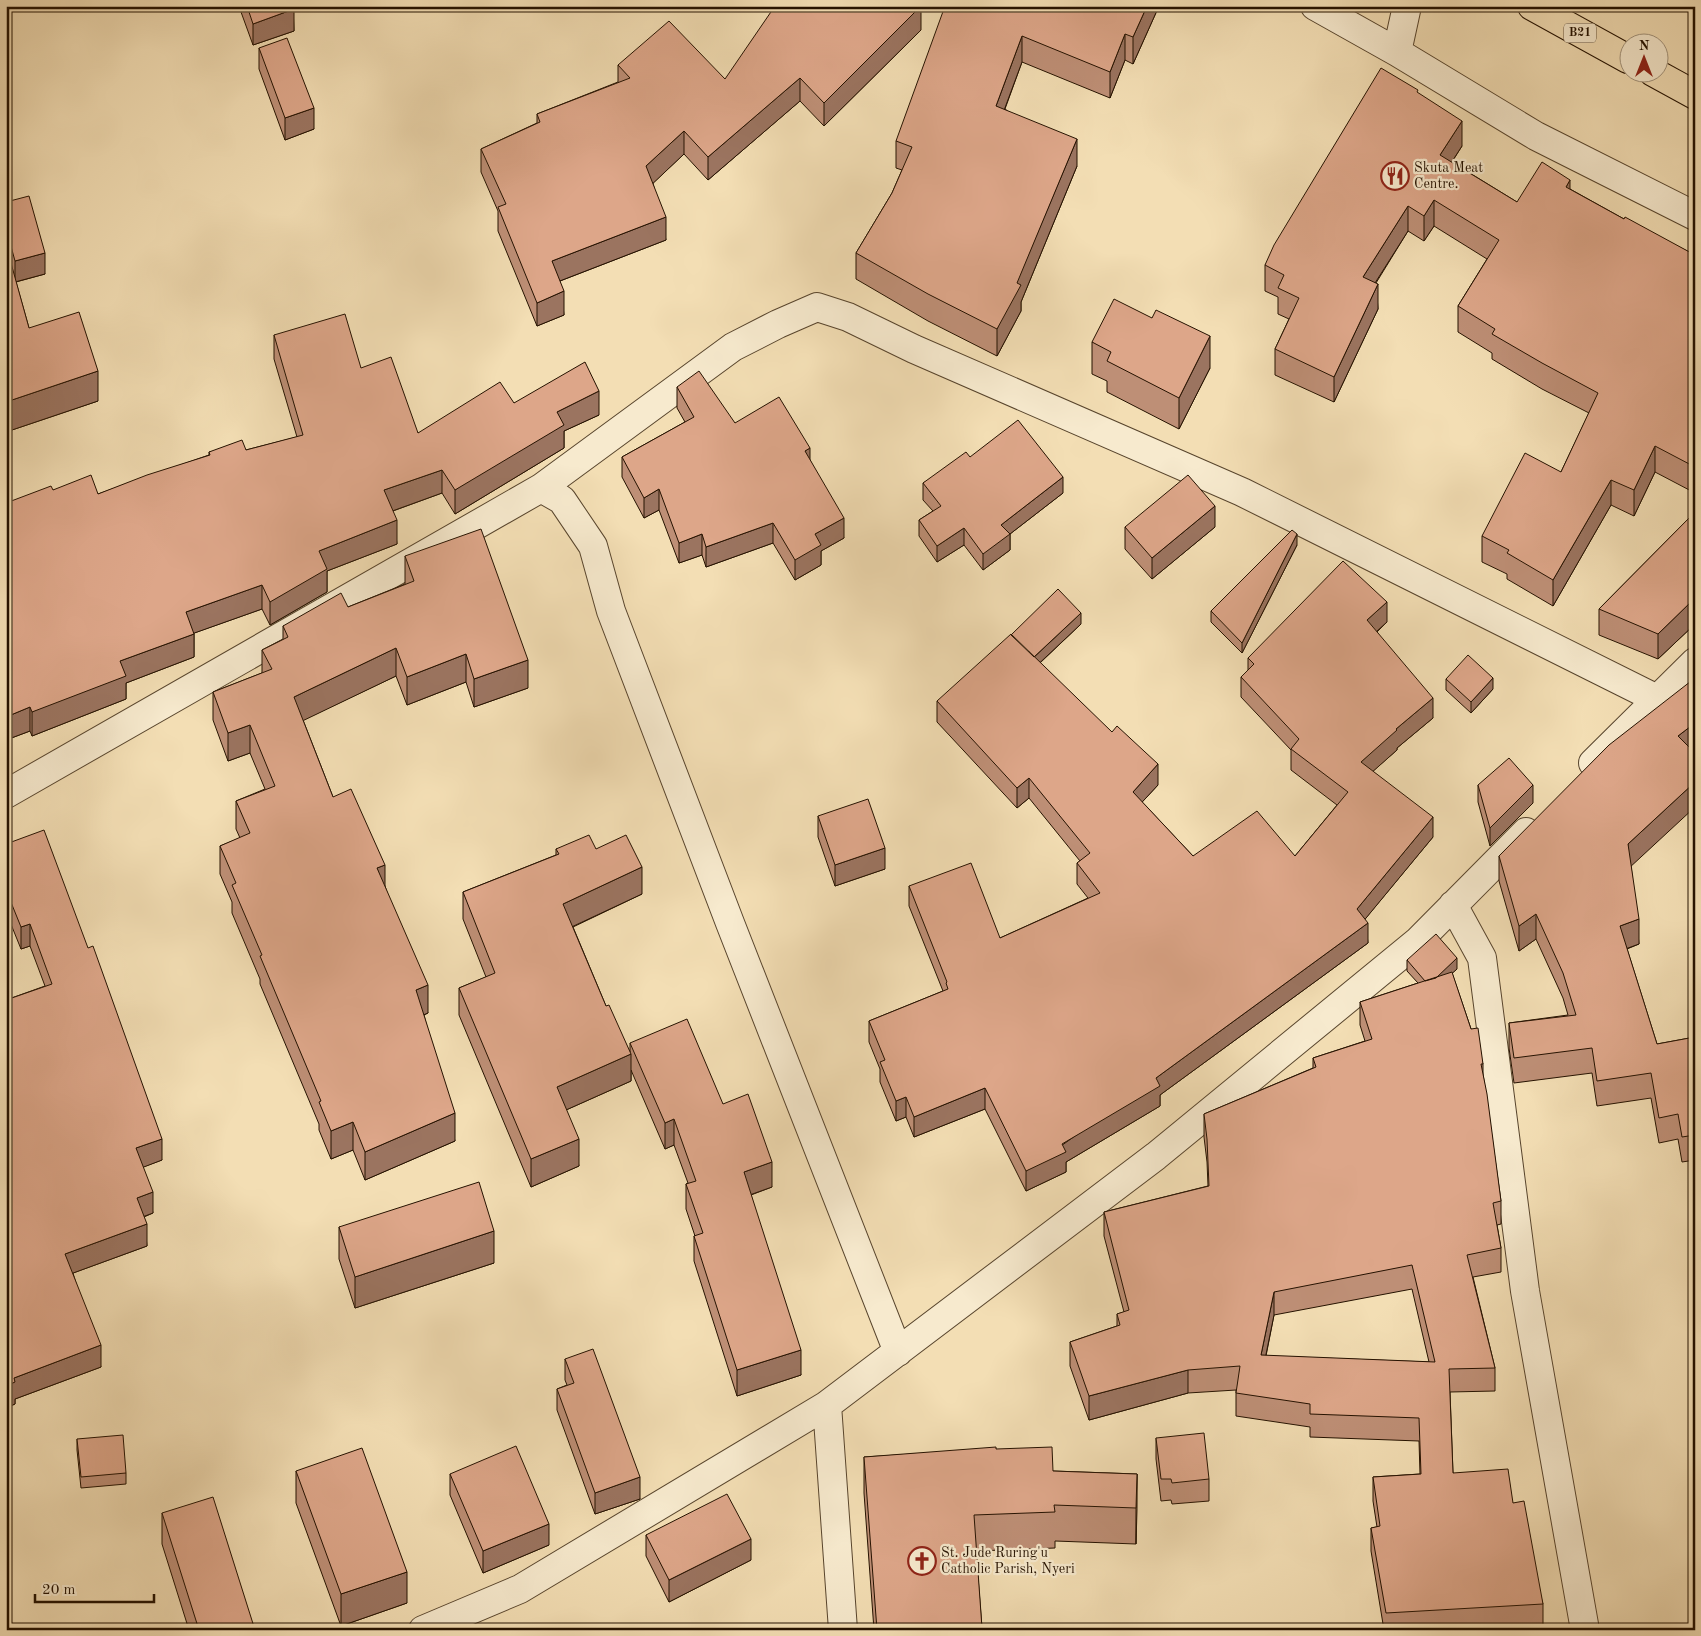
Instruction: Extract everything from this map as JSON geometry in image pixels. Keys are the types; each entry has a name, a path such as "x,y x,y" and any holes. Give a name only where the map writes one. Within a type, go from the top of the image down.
{"highway":[{"name":"B21","path":"1532,6 1618,53"},
{"path":"1668,80 1695,95"}],"street":[{"path":"1316,6 1397,52 1536,136 1695,216"},
{"path":"1397,52 1406,6"},
{"path":"6,794 541,488 733,347 816,307 848,317 914,349 1242,492 1657,699"},
{"path":"541,488 562,500 594,546 611,611 730,923 898,1352"},
{"path":"1580,777 1695,662"},
{"path":"423,1630 520,1589 827,1406 1156,1156 1418,941 1544,813"},
{"path":"1453,905 1482,958 1525,1291 1585,1630"},
{"path":"827,1406 842,1630"}],"building":[{"path":"247,6 293,6 294,9 253,24"},
{"path":"775,6 921,6 824,103 800,78 708,157 684,131 646,166 666,217 552,261 564,291 537,303 498,207 506,204 481,149 540,122 537,114 630,78 618,65 669,21 725,79"},
{"path":"945,6 1039,6 1044,8 1045,6 1147,6 1133,37 1125,34 1110,72 1022,36 996,106 1077,139 1017,283 1021,285 997,329 928,294 856,253 892,193 912,147 896,141"},
{"path":"287,38 314,108 285,118 259,48"},
{"path":"1381,68 1418,90 1417,92 1462,121 1440,155 1517,202 1542,162 1570,180 1566,187 1695,255 1695,467 1655,446 1634,490 1611,480 1553,580 1507,553 1509,550 1482,536 1525,453 1561,472 1598,393 1492,334 1495,329 1458,306 1499,240 1434,200 1424,216 1408,206 1363,277 1378,284 1334,377 1275,349 1299,298 1278,288 1284,275 1265,265 1274,245"},
{"path":"29,196 45,253 15,261 6,228 6,202"},
{"path":"6,245 29,328 79,312 98,371 6,402"},
{"path":"1114,299 1152,318 1156,310 1210,336 1179,398 1107,361 1111,352 1092,342"},
{"path":"345,314 361,368 391,357 418,433 500,382 514,403 585,362 599,391 557,412 564,425 455,490 442,470 384,490 397,520 319,551 327,569 270,602 262,585 186,612 194,634 120,661 126,676 32,712 30,707 6,717 6,503 51,486 53,490 91,475 98,494 147,475 210,455 209,452 242,440 246,450 303,435 274,335"},
{"path":"699,371 735,423 779,397 810,448 805,451 844,518 815,534 821,545 795,560 773,523 706,547 702,534 679,543 659,489 644,498 622,457 694,417 677,387"},
{"path":"1018,420 1063,477 1001,525 1010,534 983,554 964,528 937,546 919,520 941,506 923,483 966,452 970,457"},
{"path":"1188,475 1215,506 1152,558 1125,527"},
{"path":"1695,512 1695,598 1658,634 1599,609"},
{"path":"481,529 528,660 474,679 466,654 407,677 396,648 294,697 333,797 351,789 385,865 377,868 428,985 416,990 455,1113 365,1152 353,1122 331,1131 319,1102 321,1101 232,885 236,883 220,846 250,833 236,801 275,786 250,725 228,733 213,692 272,669 262,650 288,637 283,626 341,593 348,607 414,581 405,556"},
{"path":"1292,530 1297,534 1242,643 1211,611"},
{"path":"1343,561 1387,602 1367,620 1433,698 1361,762 1433,817 1357,909 1368,923 1156,1078 1160,1086 1062,1144 1066,1152 1026,1171 985,1088 914,1117 906,1097 896,1101 880,1062 885,1060 869,1021 948,989 947,982 909,886 971,863 1000,938 1100,893 1077,863 1090,853 1029,778 1017,788 937,701 1011,634 1112,732 1117,726 1158,764 1133,792 1193,856 1257,811 1295,856 1348,792 1291,749 1299,739 1241,677 1254,664 1248,658"},
{"path":"1058,589 1081,613 1034,657 1011,635"},
{"path":"1468,655 1493,678 1471,702 1446,679"},
{"path":"1695,678 1695,723 1678,736 1695,753 1695,782 1628,844 1639,919 1620,926 1657,1044 1695,1037 1695,1135 1682,1137 1678,1114 1659,1118 1651,1073 1597,1081 1592,1048 1514,1058 1509,1023 1576,1015 1563,973 1536,914 1519,926 1499,856 1609,745"},
{"path":"1509,758 1533,785 1490,828 1478,785"},
{"path":"868,799 885,848 835,865 818,816"},
{"path":"44,830 88,948 93,946 162,1139 136,1148 153,1192 137,1198 147,1224 65,1254 101,1345 14,1378 15,1382 6,1386 6,1000 52,984 30,924 21,927 6,890 6,844"},
{"path":"589,835 596,849 626,835 642,867 563,904 606,1006 609,1005 631,1054 557,1087 579,1139 531,1159 459,988 495,973 463,892 559,854 556,849"},
{"path":"1436,934 1457,958 1436,978 1425,981 1407,960"},
{"path":"1452,972 1471,1029 1478,1028 1483,1064 1481,1064 1487,1094 1501,1201 1493,1203 1501,1248 1467,1255 1495,1368 1449,1369 1453,1473 1508,1469 1513,1503 1524,1501 1543,1604 1386,1613 1371,1528 1380,1526 1373,1477 1421,1474 1419,1418 1310,1414 1310,1404 1236,1393 1240,1366 1188,1370 1089,1396 1070,1342 1120,1325 1117,1314 1129,1310 1104,1212 1209,1186 1204,1114 1316,1067 1313,1058 1372,1039 1360,1002","holes":["1412,1265 1435,1362 1261,1355 1274,1292"]},
{"path":"687,1019 723,1104 748,1094 772,1162 744,1172 801,1350 737,1370 694,1236 703,1233 686,1184 696,1181 674,1119 665,1123 630,1043"},
{"path":"479,1182 494,1231 355,1277 339,1227"},
{"path":"593,1349 640,1477 595,1493 557,1389 574,1383 565,1359"},
{"path":"1204,1433 1209,1479 1172,1483 1171,1479 1161,1479 1156,1438"},
{"path":"123,1435 126,1473 81,1477 77,1439"},
{"path":"516,1446 549,1524 483,1551 450,1474"},
{"path":"996,1447 996,1449 1052,1447 1053,1471 1137,1474 1136,1508 1054,1505 1055,1512 974,1515 982,1628 1009,1626 1009,1630 877,1630 864,1457"},
{"path":"362,1448 407,1572 341,1594 296,1471"},
{"path":"727,1494 751,1539 669,1580 646,1535"},
{"path":"213,1497 255,1630 199,1630 162,1513"}],"place":[{"name":"Skuta Meat Centre.","path":"1395,176"},
{"name":"St. Jude Ruring'u Catholic Parish, Nyeri","path":"922,1561"}]}
